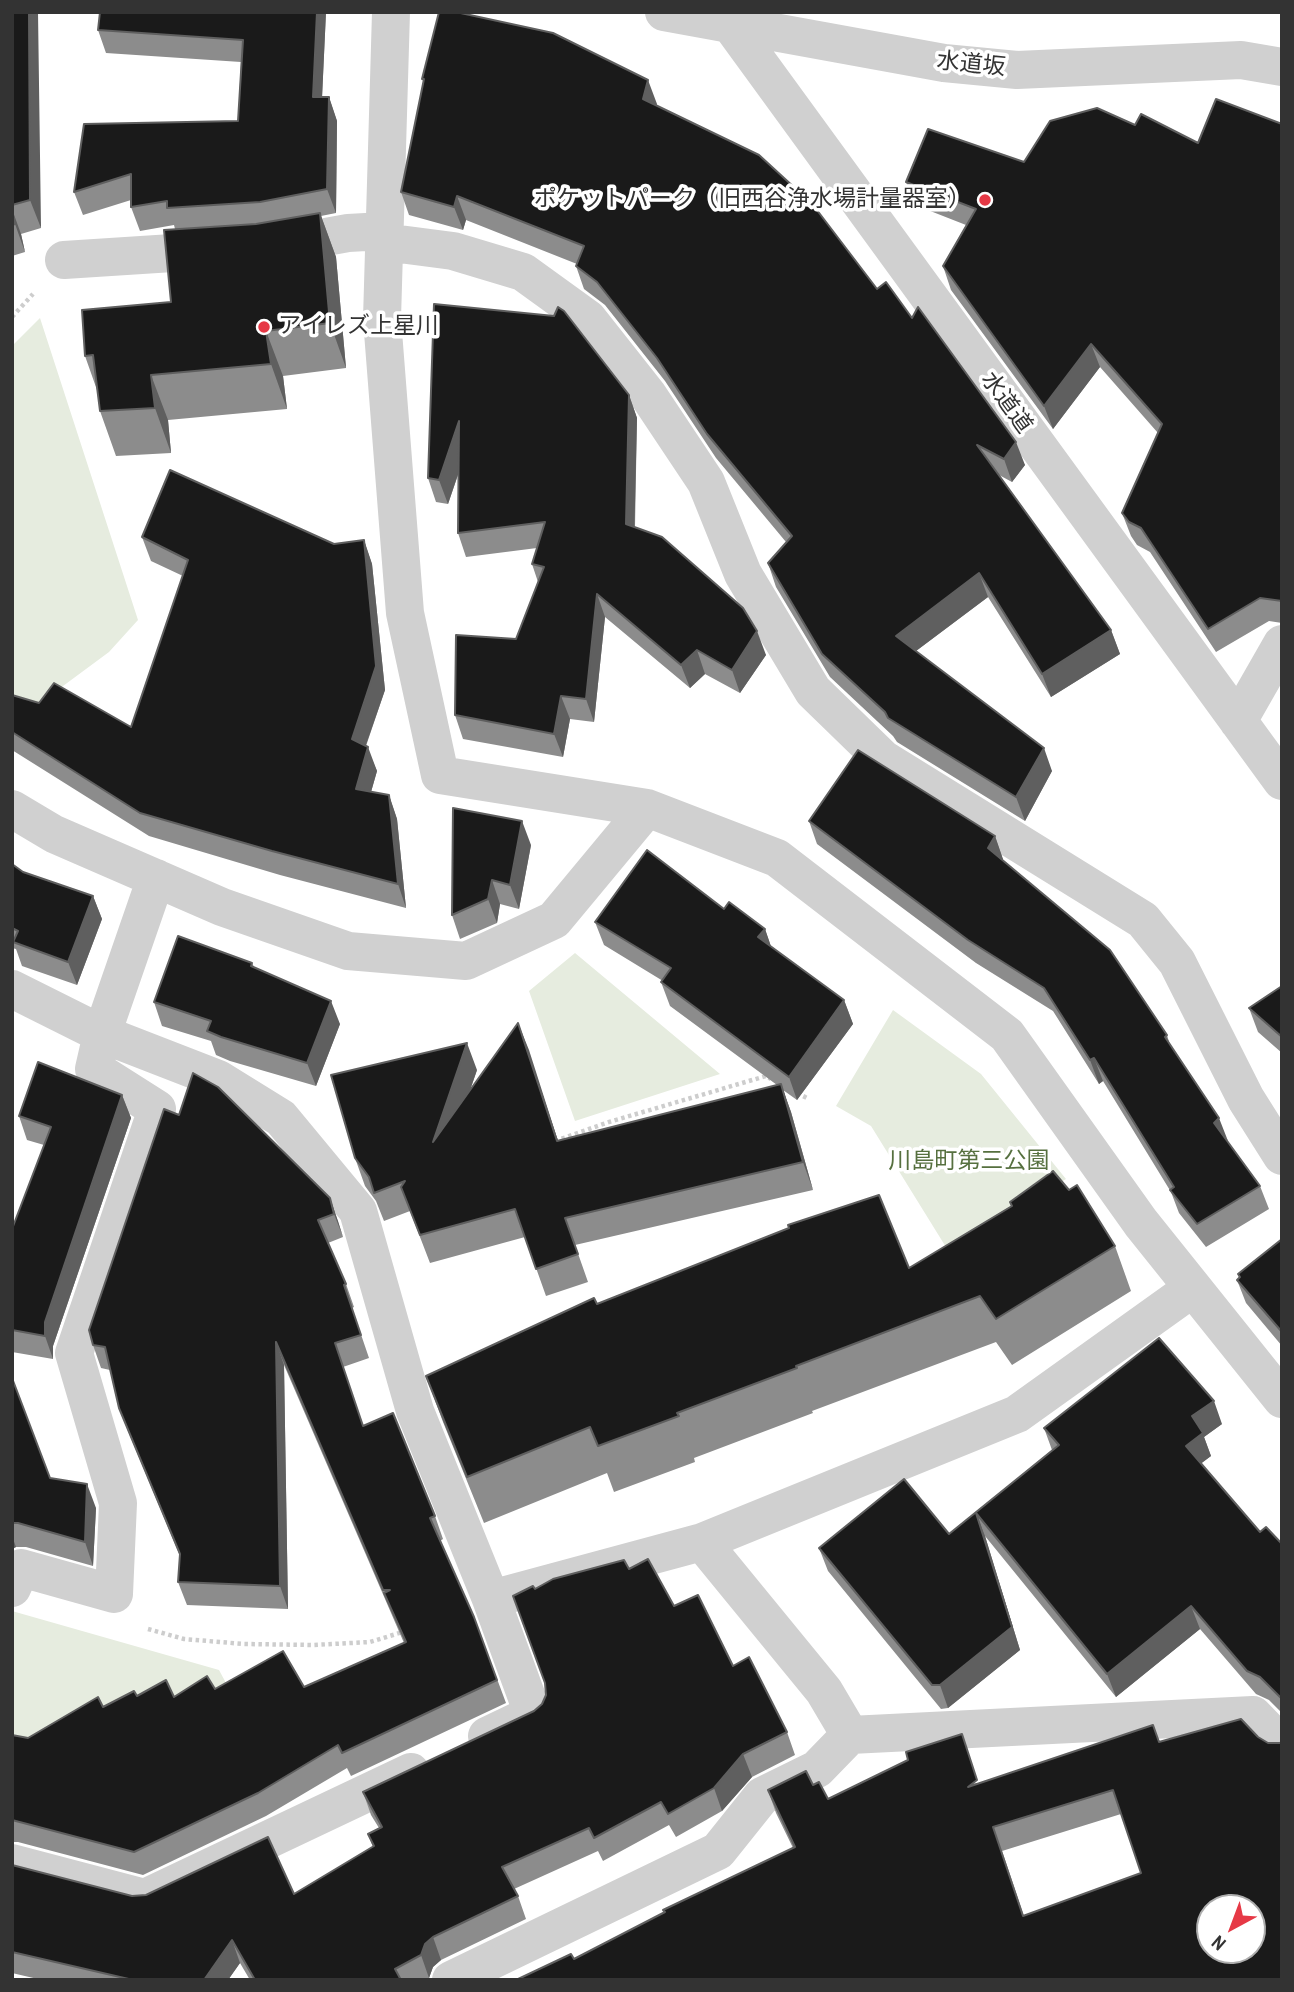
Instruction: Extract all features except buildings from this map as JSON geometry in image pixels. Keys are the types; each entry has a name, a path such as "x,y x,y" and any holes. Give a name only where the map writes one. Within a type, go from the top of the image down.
{"street":[{"path":"391,12 382,319 405,613 440,775 647,808 777,858 1007,1035 1140,1223 1282,1399"},
{"name":"水道坂","path":"664,12 729,18 944,63 1017,70 1241,60 1282,67"},
{"name":"水道道","path":"729,18 1282,781"},
{"path":"64,260 271,247 348,233 384,237 453,251 523,272 588,319 648,395 706,482 743,574 813,691 883,759 1143,920 1177,962 1246,1100 1282,1156"},
{"path":"1238,721 1282,644"},
{"path":"12,809 54,834 222,907 348,951 466,961 554,920 647,808"},
{"path":"12,1588 21,1569 114,1594 118,1503 74,1353 157,1109 94,1069 102,1034 156,878"},
{"path":"12,989 102,1034 218,1079 281,1118 358,1211 415,1411 491,1599 533,1714 145,1898 12,1863"},
{"path":"491,1599 702,1542 1017,1414 1193,1288"},
{"path":"415,1411 452,1393"},
{"path":"702,1542 824,1690 850,1735"},
{"path":"451,1980 718,1851 762,1796 817,1769 850,1735 1253,1715 1282,1745"}],"path":[{"path":"553,1141 766,1076 777,1082"},
{"path":"787,1087 809,1099"},
{"path":"144,1628 184,1639 244,1644 313,1645 370,1642 408,1631"}],"green space":[{"path":"40,318 138,620 109,652 13,723 12,346"},
{"path":"575,953 720,1074 575,1121 529,991"},
{"name":"川島町第三公園","path":"893,1010 981,1074 1066,1179 949,1252 871,1126 836,1106"},
{"path":"12,1611 219,1670 226,1683 211,1690 12,1744"}],"place":[{"name":"ポケットパーク（旧西谷浄水場計量器室）","path":"985,200"},
{"name":"アイレズ上星川","path":"264,327"}]}
